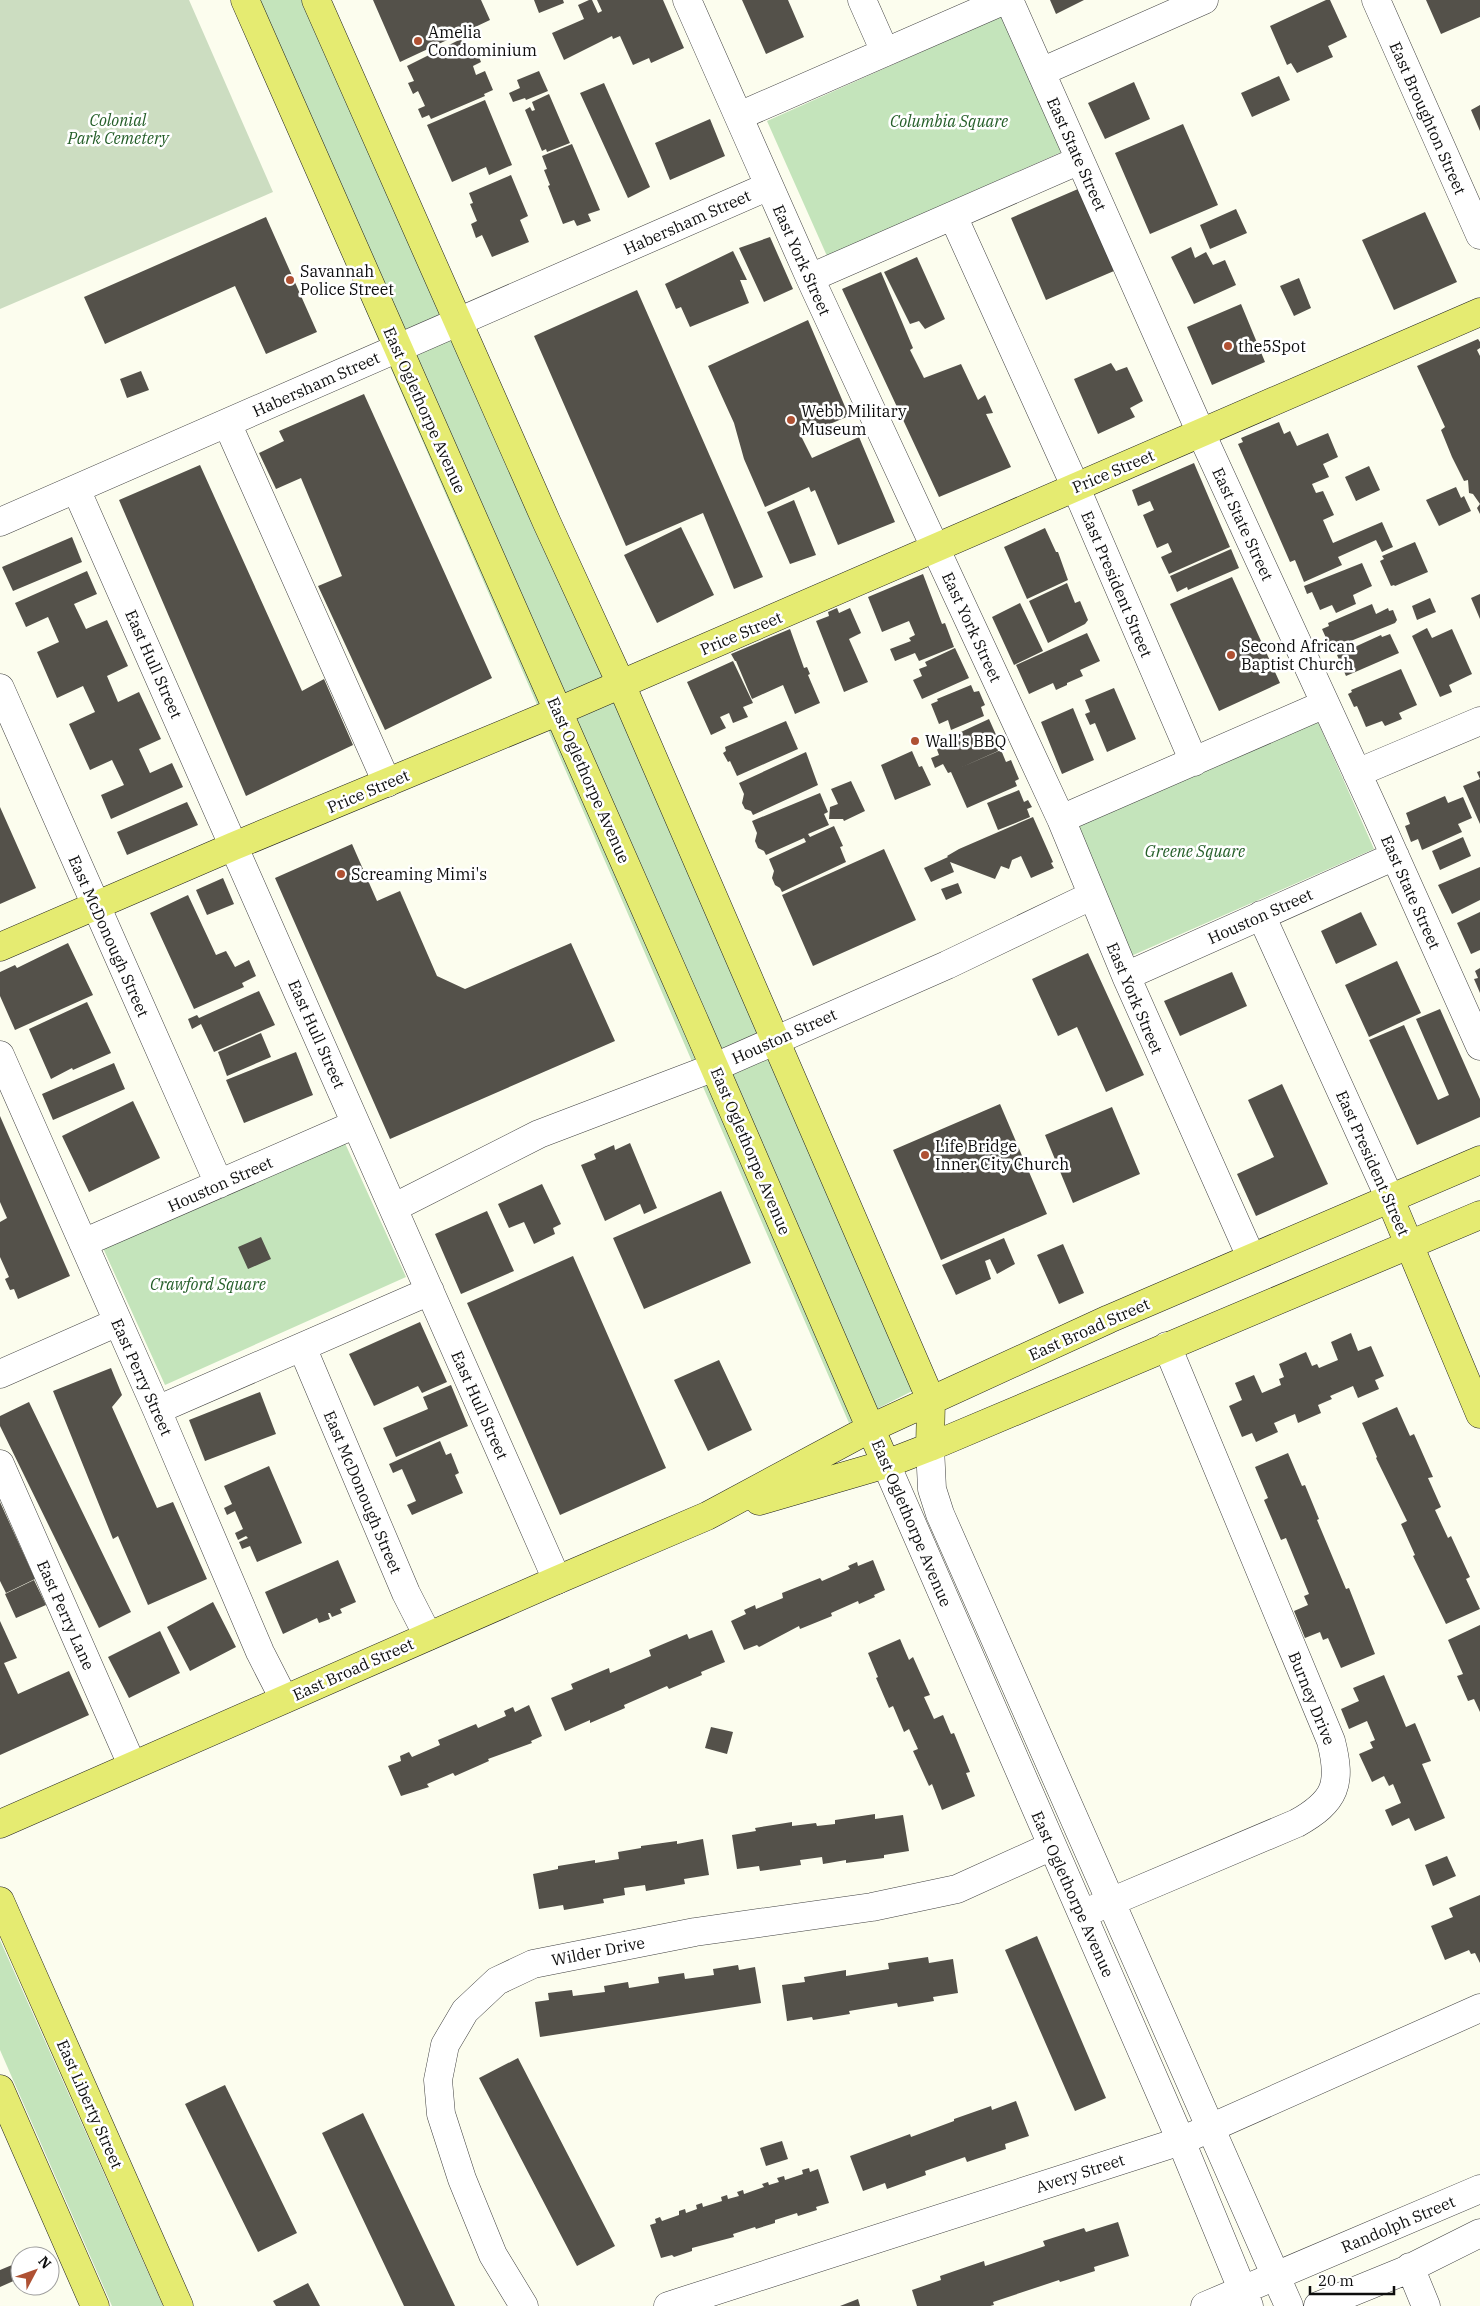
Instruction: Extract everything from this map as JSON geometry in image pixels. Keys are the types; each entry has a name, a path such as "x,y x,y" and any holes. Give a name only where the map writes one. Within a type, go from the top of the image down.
{"main road":[{"name":"East Oglethorpe Avenue","path":"245,0 715,1067 886,1464"},
{"name":"East Oglethorpe Avenue","path":"316,0 546,523 622,684 774,1041 931,1400 930,1447"},
{"name":"Price Street","path":"0,947 234,846 622,684 1480,312"},
{"name":"East Broad Street","path":"0,1824 707,1516 871,1428 931,1400 1251,1258 1480,1160"},
{"name":"East President Street","path":"1390,1198 1480,1414"},
{"name":"East Broad Street","path":"707,1516 886,1464 930,1447 1480,1215"},
{"name":"East Liberty Street","path":"0,1902 179,2306"},
{"path":"0,2089 95,2306"}],"street":[{"name":"East York Street","path":"687,0 810,278 1061,819 1091,896 1251,1258"},
{"path":"862,0 885,52"},
{"path":"739,116 1005,0"},
{"name":"East State Street","path":"1009,0 1201,433 1480,1046"},
{"path":"1041,72 1204,0"},
{"name":"East Broughton Street","path":"1376,0 1480,236"},
{"path":"810,278 1080,160"},
{"name":"Habersham Street","path":"0,522 769,186"},
{"name":"East President Street","path":"953,216 1076,488 1194,762"},
{"path":"227,423 387,783"},
{"name":"East Hull Street","path":"76,489 557,1580"},
{"name":"East McDonough Street","path":"0,688 219,1184"},
{"path":"1061,819 1325,704"},
{"path":"1357,773 1480,721"},
{"name":"Houston Street","path":"1126,976 1395,856"},
{"name":"Houston Street","path":"393,1208 539,1134 715,1067 946,966 1091,896"},
{"name":"East President Street","path":"1261,915 1390,1198"},
{"name":"East Perry Street","path":"0,1055 157,1410 260,1652 284,1699"},
{"name":"Houston Street","path":"83,1243 356,1124"},
{"path":"157,1410 430,1291"},
{"path":"0,1374 118,1322"},
{"name":"Burney Drive","path":"1081,1914 1297,1823 1316,1812 1330,1797 1336,1782 1337,1764 1331,1741 1167,1346"},
{"name":"East McDonough Street","path":"302,1347 406,1592 428,1636"},
{"name":"East Oglethorpe Avenue","path":"930,1447 932,1489 940,1514 1274,2276 1289,2306"},
{"name":"East Perry Lane","path":"0,1464 132,1765"},
{"name":"East Oglethorpe Avenue","path":"886,1464 1181,2141 1245,2298"},
{"name":"Wilder Drive","path":"524,2306 493,2255 462,2179 441,2114 438,2080 445,2045 465,2011 496,1981 533,1964 695,1932 872,1907 957,1889 1052,1846"},
{"name":"Avery Street","path":"668,2306 1181,2141 1480,2008"},
{"name":"Randolph Street","path":"1205,2306 1245,2298 1274,2276 1480,2189"},
{"path":"1318,2306 1410,2267 1480,2233"},
{"path":"1410,2267 1426,2306"}],"green space":[{"name":"Colonial Park Cemetery","path":"0,0 189,0 273,192 0,309"},
{"path":"231,0 322,0 934,1380 849,1423"},
{"name":"Columbia Square","path":"1004,15 1064,151 827,256 767,121"},
{"name":"Greene Square","path":"1317,720 1374,849 1131,956 1074,827"},
{"name":"Crawford Square","path":"344,1141 406,1277 165,1385 103,1248"},
{"path":"0,1940 163,2306 112,2306 0,2050"}],"building":[{"name":"Amelia Condominium","path":"373,0 481,0 490,20 400,62"},
{"path":"534,0 563,0 564,3 539,13"},
{"path":"592,0 598,13 602,11 597,0 663,0 684,48 651,63 649,58 633,65 620,36 613,39 612,36 564,60 552,33 584,19 578,5"},
{"path":"742,0 788,0 804,37 766,54"},
{"path":"1050,0 1084,0 1056,14"},
{"path":"1326,0 1330,0 1347,37 1328,46 1333,57 1297,73 1291,63 1287,65 1270,26"},
{"path":"1426,0 1480,0 1480,17 1441,34"},
{"path":"461,39 465,49 474,45 481,62 473,66 476,75 485,71 493,90 484,94 485,96 431,119 429,115 422,118 418,109 425,106 418,91 413,94 408,83 414,81 407,66"},
{"path":"539,71 548,91 526,100 525,98 513,102 509,93 520,88 517,80"},
{"path":"1279,76 1290,100 1252,117 1241,93"},
{"path":"1134,82 1150,119 1105,139 1088,103"},
{"path":"604,83 650,187 628,198 580,93"},
{"path":"549,94 570,143 547,152 546,149 542,151 525,110 530,107 532,111 535,110 532,102"},
{"path":"485,100 512,165 489,175 486,167 452,182 427,125"},
{"path":"1480,105 1480,131 1471,110"},
{"path":"710,119 725,156 670,180 655,143"},
{"path":"1183,124 1218,205 1150,234 1115,153"},
{"path":"572,144 600,210 588,214 591,221 577,226 574,220 563,224 548,186 550,185 544,170 547,169 542,156"},
{"path":"511,175 528,216 520,220 529,242 492,257 482,235 476,238 471,224 477,221 470,204 473,203 469,193"},
{"path":"1078,189 1114,271 1046,300 1011,218"},
{"path":"1236,209 1247,233 1210,249 1200,225"},
{"path":"1425,212 1457,282 1394,310 1362,240"},
{"path":"266,217 317,332 266,354 235,286 105,344 84,297"},
{"path":"770,237 793,289 764,302 739,248"},
{"path":"1191,247 1195,258 1206,252 1213,265 1225,260 1236,285 1194,304 1171,257"},
{"path":"733,251 747,280 740,280 749,303 690,327 681,307 676,309 665,284"},
{"path":"917,257 945,319 925,329 919,321 910,324 884,272"},
{"path":"881,272 913,348 910,350 924,378 961,364 978,400 985,395 993,413 986,414 1011,467 939,497 842,289"},
{"path":"1299,278 1311,308 1294,316 1280,286"},
{"path":"637,290 763,577 734,589 703,513 626,546 534,336"},
{"path":"1241,304 1265,362 1212,385 1187,327"},
{"path":"808,320 849,416 801,436 812,458 859,437 895,522 838,545 815,490 811,492 809,487 765,507 744,459 734,423 708,366"},
{"path":"1478,339 1480,342 1480,348 1477,350 1480,356 1480,504 1473,494 1469,493 1468,480 1464,481 1452,457 1441,430 1445,427 1417,366"},
{"path":"1111,363 1116,371 1127,367 1143,401 1130,408 1135,417 1098,434 1074,379"},
{"path":"141,371 149,390 127,398 120,379"},
{"path":"364,394 492,678 385,730 318,586 342,576 301,478 276,489 259,453 284,441 279,431"},
{"path":"1279,422 1284,434 1290,431 1297,446 1328,433 1338,457 1323,464 1329,477 1312,484 1316,493 1323,491 1334,515 1323,520 1333,543 1382,522 1393,547 1382,552 1376,540 1338,557 1342,565 1304,582 1295,560 1290,562 1238,444 1243,442 1241,438"},
{"path":"1194,463 1230,547 1169,574 1161,557 1172,552 1168,543 1157,548 1143,515 1154,510 1150,501 1138,506 1132,490"},
{"path":"200,465 302,691 324,679 353,745 246,796 119,500"},
{"path":"1369,466 1380,490 1356,501 1345,477"},
{"path":"1456,487 1461,498 1464,496 1471,511 1439,526 1426,500"},
{"path":"794,500 816,555 790,564 767,512"},
{"path":"681,527 714,595 657,623 624,555"},
{"path":"1045,528 1056,552 1058,552 1068,580 1027,599 1004,547"},
{"path":"72,537 82,562 13,591 2,567"},
{"path":"1415,542 1428,572 1391,586 1380,561 1384,559 1382,556"},
{"path":"1231,549 1239,568 1188,590 1187,587 1177,592 1170,576"},
{"path":"1362,563 1372,586 1353,595 1356,604 1336,613 1332,605 1320,610 1312,592 1307,594 1304,586"},
{"path":"87,571 97,594 74,604 86,629 107,620 128,666 107,676 118,702 139,692 161,739 139,749 150,773 172,763 183,787 111,819 101,795 124,785 112,760 90,770 69,724 95,712 83,686 57,698 37,652 59,642 48,617 26,627 15,603"},
{"path":"923,574 942,624 945,623 954,647 919,661 915,653 895,661 890,649 911,641 909,638 915,635 909,621 882,632 868,597"},
{"name":"Second African Baptist Church","path":"1232,577 1280,683 1219,711 1170,604"},
{"path":"1067,583 1075,603 1080,601 1088,620 1085,624 1048,643 1029,601"},
{"path":"1480,594 1480,619 1471,598"},
{"path":"1430,598 1436,612 1417,620 1412,606"},
{"path":"1020,603 1043,651 1014,665 992,617"},
{"path":"1372,604 1376,614 1388,608 1389,611 1393,610 1397,620 1395,623 1331,649 1322,629 1329,626 1328,623"},
{"path":"837,608 839,613 850,608 861,633 849,639 868,682 844,692 816,621 829,616 828,612"},
{"path":"1427,628 1432,638 1452,629 1472,674 1449,685 1452,692 1440,697 1412,636"},
{"path":"790,629 804,668 807,667 810,674 808,675 820,703 795,714 783,685 752,699 736,661 731,654"},
{"path":"1087,633 1100,661 1080,670 1083,676 1067,683 1067,685 1056,690 1053,683 1029,694 1016,665"},
{"path":"1390,634 1399,653 1346,676 1337,655 1381,635 1382,637"},
{"path":"955,648 969,678 922,699 913,680 922,676 919,669 927,666 925,662"},
{"path":"733,661 753,703 743,707 748,717 733,723 729,713 720,717 726,728 711,735 687,682"},
{"path":"1401,669 1417,705 1399,713 1402,719 1385,726 1382,721 1366,727 1357,706 1354,707 1348,694 1352,692 1351,690"},
{"path":"971,685 974,692 979,691 985,705 981,707 984,716 951,730 948,720 939,724 931,704 938,701 937,699"},
{"path":"1114,688 1136,739 1107,752 1095,723 1090,725 1085,714 1090,712 1085,700"},
{"path":"1073,708 1094,760 1062,774 1041,722"},
{"path":"989,719 1001,746 997,748 998,751 962,767 1001,750 1006,762 1011,760 1019,779 1015,781 1017,786 967,808 951,772 948,773 943,764 935,768 931,758 939,755 935,744"},
{"path":"786,721 798,749 737,776 730,761 728,762 723,753 726,751 725,747"},
{"path":"912,751 919,767 922,766 931,785 895,800 881,765"},
{"path":"806,752 818,785 753,815 751,811 745,809 742,803 744,794 739,783"},
{"path":"1480,779 1480,824 1463,786"},
{"path":"851,781 865,811 844,821 843,819 829,819 830,807 838,804 831,789"},
{"path":"1019,790 1024,802 1028,800 1032,807 1027,809 1030,817 998,830 987,803"},
{"path":"820,793 828,812 824,814 829,825 808,834 810,837 834,826 843,846 840,847 846,862 782,892 775,885 772,878 774,871 769,859 806,842 804,838 766,855 764,851 758,848 755,841 757,833 752,821"},
{"path":"1445,796 1448,803 1463,797 1472,818 1458,824 1462,832 1422,850 1418,839 1411,842 1405,826 1410,824 1406,813"},
{"path":"187,802 198,825 127,855 117,832"},
{"path":"0,807 36,888 0,904"},
{"path":"1033,817 1054,868 1031,878 1021,856 1012,860 1009,869 1001,866 995,879 950,862 954,872 931,882 924,868 948,857 959,849"},
{"path":"1463,837 1471,856 1440,870 1432,851"},
{"path":"352,844 377,901 400,891 437,976 465,989 571,943 615,1041 390,1139 275,878"},
{"path":"884,849 916,920 813,966 782,895"},
{"path":"1480,867 1480,900 1452,914 1438,885"},
{"path":"223,878 234,904 207,915 196,890"},
{"path":"958,883 962,893 946,900 941,889"},
{"path":"188,895 216,955 226,951 235,967 249,960 256,976 242,983 244,987 194,1009 150,913"},
{"path":"1361,912 1377,945 1336,964 1321,931"},
{"path":"1480,912 1480,950 1471,954 1457,923"},
{"path":"68,943 93,995 15,1030 0,996 0,972 15,965 17,968"},
{"path":"1088,953 1144,1075 1106,1092 1077,1027 1058,1036 1032,979"},
{"path":"1397,961 1421,1013 1369,1037 1345,985"},
{"path":"1480,968 1480,993 1474,979 1478,978 1475,971"},
{"path":"1232,972 1247,1006 1180,1036 1164,1001"},
{"path":"259,991 275,1025 214,1052 201,1024 192,1029 188,1019 197,1015 199,1018"},
{"path":"87,1002 111,1053 73,1070 72,1068 51,1079 29,1029"},
{"path":"1440,1009 1480,1099 1480,1117 1417,1145 1369,1040 1404,1025 1438,1100 1449,1095 1416,1019"},
{"path":"261,1033 271,1057 227,1076 218,1052"},
{"path":"296,1052 313,1095 244,1123 226,1080"},
{"path":"114,1063 125,1089 53,1120 42,1094"},
{"path":"1282,1084 1328,1184 1256,1216 1237,1174 1274,1157 1248,1100"},
{"path":"133,1101 160,1158 89,1192 62,1136"},
{"path":"1000,1104 1047,1214 941,1260 893,1150"},
{"path":"1112,1107 1140,1174 1073,1203 1045,1135"},
{"path":"0,1116 70,1276 18,1299 14,1289 10,1290 5,1279 9,1277 0,1257 0,1222 7,1218 0,1202"},
{"path":"630,1143 657,1208 644,1214 640,1204 605,1221 581,1165 596,1159 594,1154 614,1145 615,1150"},
{"path":"542,1184 561,1224 553,1228 555,1234 534,1244 524,1222 509,1228 498,1204"},
{"path":"721,1191 751,1263 644,1309 613,1238"},
{"path":"487,1211 514,1271 461,1294 435,1234"},
{"path":"261,1237 271,1259 248,1269 238,1247"},
{"path":"1004,1238 1015,1264 997,1274 990,1259 985,1261 991,1279 956,1295 942,1265"},
{"path":"1063,1244 1084,1293 1059,1304 1037,1255"},
{"path":"573,1256 666,1468 560,1515 467,1303"},
{"path":"420,1322 447,1382 422,1393 418,1386 374,1406 349,1354"},
{"path":"1351,1333 1358,1351 1371,1346 1384,1376 1375,1380 1379,1389 1358,1398 1353,1386 1330,1396 1332,1399 1318,1405 1321,1413 1298,1423 1295,1414 1274,1423 1278,1432 1256,1442 1252,1433 1242,1437 1229,1406 1242,1400 1235,1383 1254,1375 1262,1393 1281,1385 1279,1379 1284,1377 1279,1364 1306,1352 1312,1366 1317,1364 1319,1368 1338,1360 1331,1342"},
{"path":"719,1360 752,1430 708,1451 674,1380"},
{"path":"111,1368 122,1395 112,1407 157,1508 173,1502 207,1579 148,1605 118,1536 113,1539 53,1391"},
{"path":"451,1385 468,1426 396,1457 383,1428 428,1409 423,1397"},
{"path":"260,1392 276,1434 205,1461 189,1420"},
{"path":"29,1402 131,1612 99,1628 0,1426 0,1416"},
{"path":"1397,1407 1410,1436 1414,1434 1433,1477 1428,1478 1441,1507 1435,1510 1448,1538 1451,1536 1470,1577 1466,1579 1480,1609 1446,1624 1413,1556 1415,1555 1401,1524 1407,1521 1376,1458 1362,1423"},
{"path":"440,1441 446,1455 451,1453 459,1473 455,1475 463,1493 412,1515 407,1505 416,1501 402,1469 393,1473 389,1464"},
{"path":"1288,1453 1302,1486 1305,1485 1319,1519 1317,1520 1346,1589 1349,1588 1375,1654 1341,1668 1328,1638 1323,1640 1320,1632 1305,1638 1294,1611 1308,1605 1304,1596 1309,1594 1286,1538 1281,1540 1264,1500 1268,1498 1255,1467"},
{"path":"269,1466 302,1543 257,1562 250,1546 242,1549 239,1542 248,1538 246,1536 238,1540 235,1533 243,1529 235,1511 227,1515 224,1508 232,1504 224,1486"},
{"path":"0,1502 35,1579 6,1593 0,1581"},
{"path":"338,1560 356,1602 340,1609 342,1613 332,1617 328,1613 330,1619 319,1623 317,1618 283,1634 265,1592"},
{"path":"873,1560 885,1590 874,1595 875,1597 859,1604 858,1601 831,1613 832,1616 800,1629 799,1626 759,1647 757,1645 744,1650 731,1621 746,1614 744,1610 755,1605 756,1609 783,1598 782,1593 820,1578 822,1581 850,1569 848,1566 857,1562 858,1566"},
{"path":"34,1580 46,1605 16,1618 5,1594"},
{"path":"213,1602 236,1647 190,1671 167,1627"},
{"path":"0,1621 17,1658 4,1663 18,1694 69,1671 89,1715 0,1755"},
{"path":"1480,1625 1480,1712 1474,1699 1468,1701 1457,1676 1463,1674 1448,1640"},
{"path":"712,1630 725,1662 701,1672 702,1675 669,1689 667,1686 624,1705 625,1708 565,1731 551,1698 573,1689 571,1684 609,1668 610,1673 651,1656 649,1650 687,1634 689,1639"},
{"path":"160,1631 180,1673 129,1698 108,1657"},
{"path":"900,1639 909,1660 913,1657 930,1695 924,1697 934,1719 943,1715 951,1734 954,1733 970,1772 966,1773 975,1796 942,1810 932,1784 929,1786 913,1751 918,1749 909,1729 904,1732 893,1706 889,1708 868,1653"},
{"path":"1384,1675 1406,1727 1415,1723 1431,1761 1422,1764 1445,1818 1415,1831 1409,1818 1392,1826 1385,1810 1401,1803 1393,1784 1389,1786 1384,1776 1372,1782 1359,1754 1373,1748 1370,1742 1375,1740 1367,1721 1349,1729 1341,1709 1359,1701 1353,1688"},
{"path":"529,1705 542,1736 531,1741 532,1743 488,1759 489,1761 455,1776 453,1773 427,1784 429,1787 401,1796 388,1766 401,1761 400,1756 409,1752 412,1757 440,1745 438,1740 476,1724 478,1728 506,1716 504,1711 513,1707 515,1712"},
{"path":"711,1727 733,1732 727,1754 705,1748"},
{"path":"875,1814 875,1819 903,1815 909,1851 884,1855 884,1858 846,1863 846,1860 823,1864 822,1857 800,1860 801,1865 760,1871 759,1866 737,1869 732,1835 756,1831 755,1828 792,1822 792,1826 816,1823 817,1826 835,1824 835,1820"},
{"path":"703,1839 709,1875 684,1879 685,1884 646,1891 645,1885 624,1888 625,1895 603,1899 604,1903 564,1910 563,1905 539,1909 533,1874 558,1869 558,1866 595,1860 595,1863 619,1859 618,1852 641,1848 641,1846 677,1841 677,1844"},
{"path":"1447,1856 1456,1876 1433,1886 1425,1865"},
{"path":"1480,1895 1480,1963 1475,1953 1471,1954 1469,1950 1445,1960 1431,1926 1453,1917 1449,1908"},
{"path":"1037,1936 1106,2098 1075,2111 1005,1950"},
{"path":"928,1957 929,1963 953,1959 958,1993 933,1997 934,2001 898,2007 897,2003 849,2011 850,2014 813,2020 812,2017 787,2021 782,1985 805,1982 804,1977 846,1970 846,1976 889,1969 888,1963"},
{"path":"738,1965 739,1970 755,1967 761,2003 540,2037 535,2002 549,2000 548,1993 572,1990 573,1996 605,1992 604,1986 628,1982 629,1988 659,1983 658,1977 684,1973 685,1979 714,1975 713,1969"},
{"path":"518,2058 615,2246 577,2266 479,2078"},
{"path":"225,2085 297,2233 258,2252 185,2104"},
{"path":"1016,2101 1029,2136 1005,2144 1006,2149 967,2162 965,2157 925,2171 926,2175 887,2189 885,2183 863,2191 850,2156 910,2134 911,2137 991,2106 992,2110"},
{"path":"363,2113 455,2306 404,2306 322,2133"},
{"path":"782,2141 788,2159 766,2166 760,2148"},
{"path":"809,2168 810,2172 818,2169 829,2203 816,2207 817,2210 798,2216 797,2213 775,2220 775,2223 733,2234 734,2237 692,2248 692,2251 674,2257 672,2255 661,2258 650,2225 656,2223 655,2219 660,2217 662,2221 679,2215 679,2211 685,2209 686,2213 697,2209 696,2205 702,2203 703,2207 722,2201 721,2197 727,2195 728,2199 739,2196 737,2192 743,2190 744,2194 764,2187 762,2184 768,2182 769,2185 779,2182 777,2178 784,2176 785,2180 803,2174 802,2170"},
{"path":"1118,2222 1129,2256 1094,2267 1095,2271 1060,2282 1059,2280 993,2302 994,2305 990,2306 917,2306 912,2290 941,2280 940,2276 984,2261 985,2266 1045,2246 1043,2241 1084,2228 1086,2232"},
{"path":"10,2266 10,2283 0,2287 0,2270"},
{"path":"308,2283 320,2306 276,2306 273,2301"},
{"path":"858,2299 860,2306 840,2306"}],"place":[{"name":"Amelia Condominium","path":"418,41"},
{"name":"Savannah Police Street","path":"290,280"},
{"name":"the5Spot","path":"1228,346"},
{"name":"Webb Military Museum","path":"791,420"},
{"name":"Second African Baptist Church","path":"1231,655"},
{"name":"Wall's BBQ","path":"915,741"},
{"name":"Screaming Mimi's","path":"341,874"},
{"name":"Life Bridge Inner City Church","path":"925,1155"}]}
